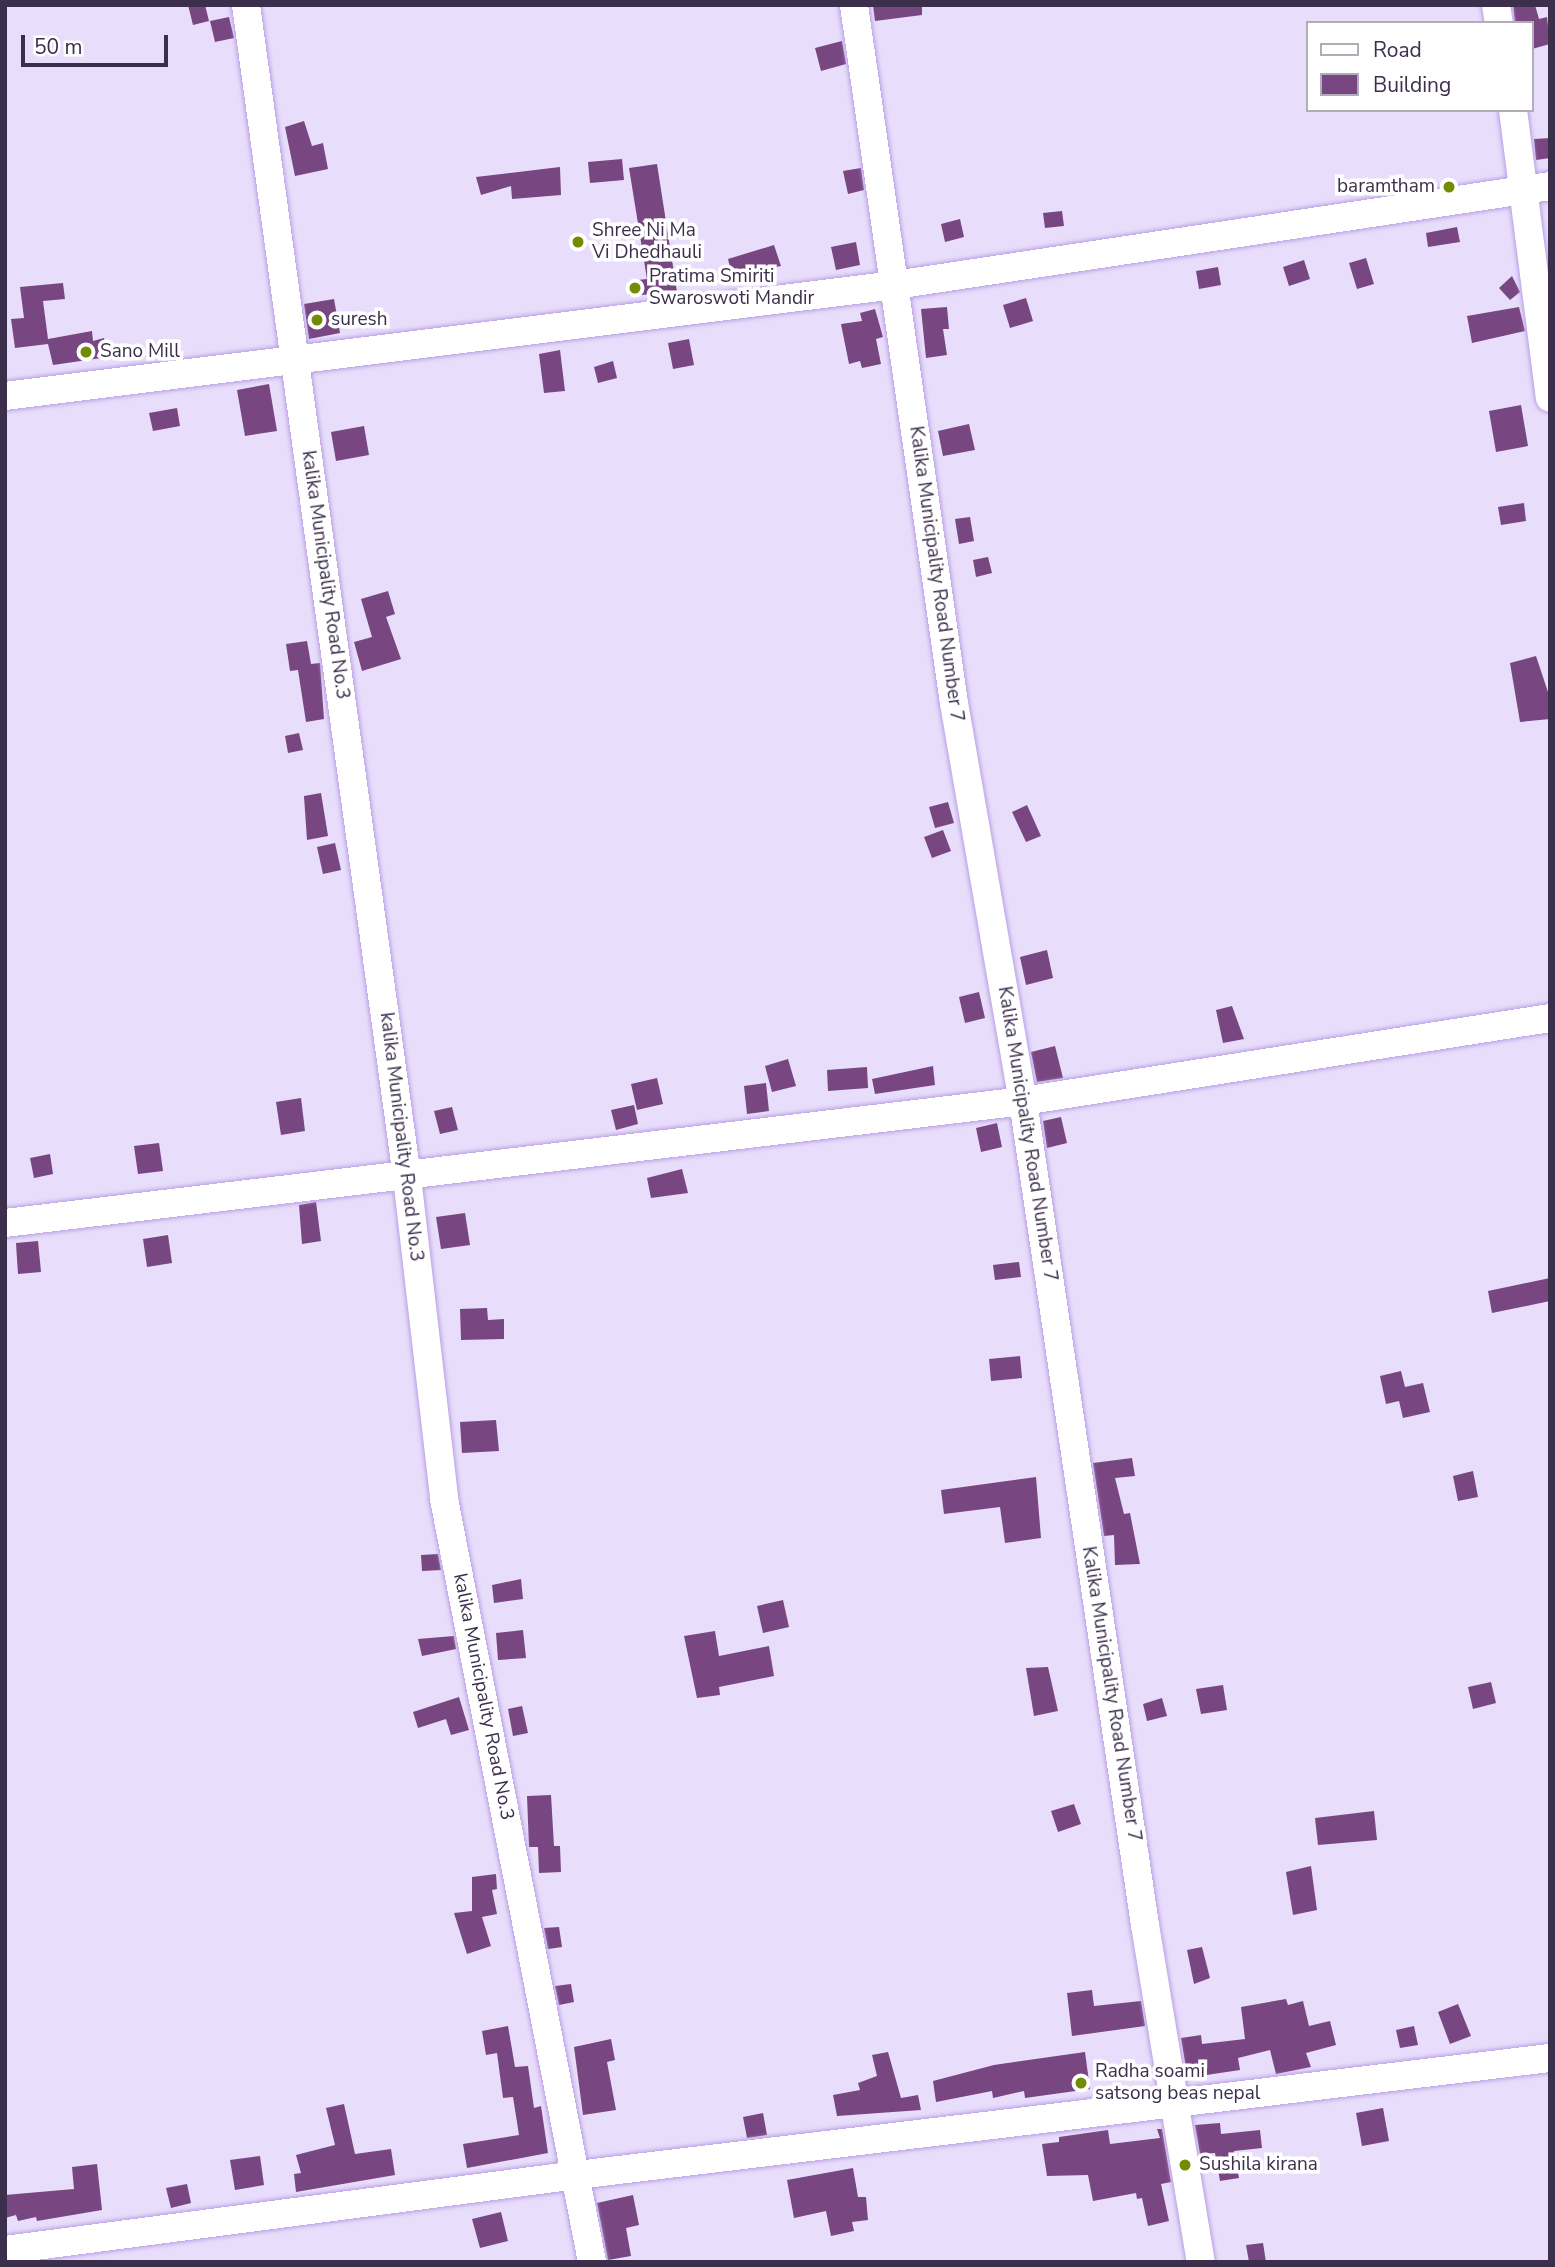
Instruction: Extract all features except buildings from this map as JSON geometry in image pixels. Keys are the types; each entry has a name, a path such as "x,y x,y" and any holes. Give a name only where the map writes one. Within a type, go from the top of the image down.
{"street":[{"name":"kalika Municipality Road No.3","path":"246,5 407,1177 444,1499 592,2262"},
{"name":"Kalika Municipality Road Number 7","path":"854,5 954,704 1023,1101 1145,1925 1177,2103 1201,2262"},
{"path":"1514,112 1538,187 1550,398"},
{"path":"5,396 296,362 895,285 1538,187"},
{"path":"5,1223 407,1177 1023,1101 1550,1018"},
{"path":"5,2250 577,2175 1550,2058"}],"place":[{"name":"baramtham","path":"1449,187"},
{"name":"Shree Ni Ma Vi Dhedhauli","path":"578,242"},
{"name":"Pratima Smiriti Swaroswoti Mandir","path":"635,288"},
{"name":"suresh","path":"317,320"},
{"name":"Sano Mill","path":"86,352"},
{"name":"Radha soami satsong beas nepal","path":"1081,2083"},
{"name":"Sushila kirana","path":"1185,2165"}]}
